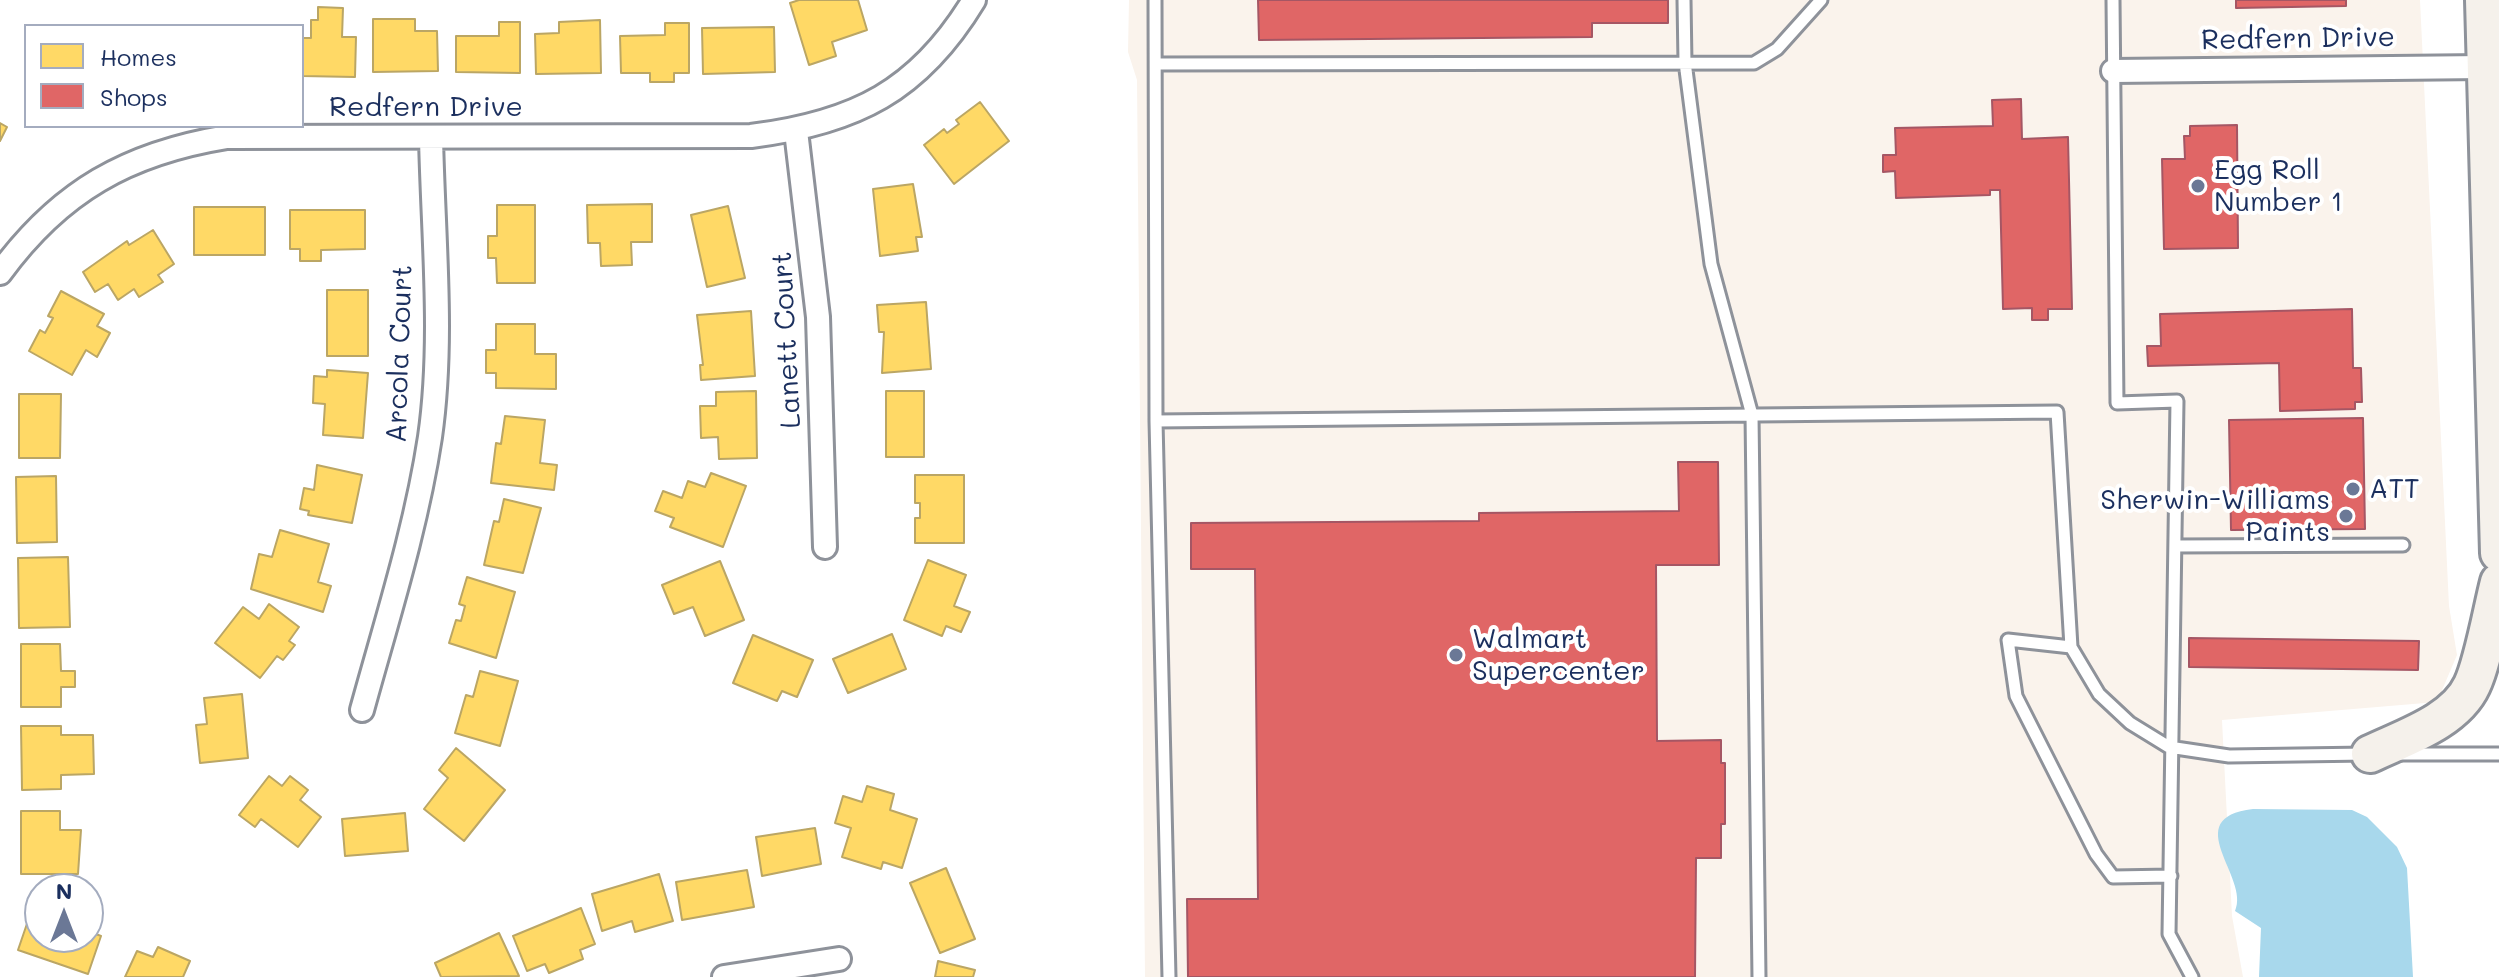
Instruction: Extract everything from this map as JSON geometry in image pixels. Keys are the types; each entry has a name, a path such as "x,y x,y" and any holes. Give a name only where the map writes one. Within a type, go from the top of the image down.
{"main road":[{"path":"2484,0 2499,553"},
{"path":"2370,754 2430,724 2457,705 2472,685 2499,582"}],"street":[{"name":"Redfern Drive","path":"3,261 51,213 93,182 127,164 189,143 227,137 751,136 796,131 857,112 901,86 930,61 955,32 974,0"},
{"name":"Redfern Drive","path":"2113,71 2484,67"},
{"name":"Lanett Court","path":"796,131 818,317 825,547"},
{"name":"Arcola Court","path":"362,710 419,501 430,434 435,328 431,137"},
{"path":"724,977 839,959"}],"lane":[{"path":"1155,0 1156,421 1169,977"},
{"path":"1684,0 1685,62 1711,264 1752,415 1759,977"},
{"path":"1156,64 1754,63 1777,49 1821,0"},
{"path":"2113,0 2117,403 2177,401 2175,748 2169,934 2192,977"},
{"path":"1156,421 2057,412 2071,647 2099,694 2130,723 2175,748 2229,756 2499,754"},
{"path":"2176,546 2403,545"},
{"path":"2071,647 2008,640 2016,696 2096,854 2113,877 2171,876"}],"shaded area":[{"path":"1129,0 2420,0 2449,606 2457,655 2437,702 2222,720 2232,916 2243,977 1145,977 1137,80 1128,52"}],"water":[{"path":"2253,809 2352,810 2367,817 2397,847 2407,868 2413,977 2259,977 2261,928 2235,911 2237,898 2234,882 2218,837 2220,824 2231,815"}],"building: Homes":[{"path":"799,0 858,0 867,30 832,42 836,56 809,65 790,3"},
{"path":"318,7 343,8 342,37 356,37 355,77 304,76 304,38 311,38 311,20 318,20"},
{"path":"373,19 415,19 415,31 437,31 438,71 373,72"},
{"path":"600,20 601,73 536,74 535,34 559,33 559,22"},
{"path":"499,22 520,22 520,73 456,72 456,36 499,36"},
{"path":"665,23 689,23 689,73 674,73 674,82 650,82 650,73 621,73 620,36 665,35"},
{"path":"774,27 775,72 703,74 702,28"},
{"path":"980,102 1009,141 954,184 924,145 944,129 947,133 959,124 956,120"},
{"path":"0,123 7,127 0,141"},
{"path":"913,184 922,237 916,237 918,251 880,256 873,189"},
{"path":"652,204 652,242 631,242 632,265 601,266 600,243 588,243 587,205"},
{"path":"497,205 535,205 535,283 497,283 496,258 488,258 488,236 497,236"},
{"path":"728,206 745,278 707,287 691,215"},
{"path":"194,207 265,207 265,255 194,255"},
{"path":"290,210 365,210 365,249 321,250 321,261 300,261 300,249 290,249"},
{"path":"153,230 174,264 158,275 163,282 139,297 134,289 118,300 108,284 95,292 83,272 127,241 129,245"},
{"path":"327,290 368,290 368,356 327,356"},
{"path":"61,291 104,314 97,326 110,333 97,357 86,350 72,375 29,351 40,330 45,333 53,318 48,316"},
{"path":"926,302 931,369 882,373 884,332 879,332 877,305"},
{"path":"751,311 755,376 701,380 700,365 703,365 697,315"},
{"path":"496,324 535,324 535,354 556,354 556,389 496,388 496,373 486,373 486,350 496,350"},
{"path":"327,370 368,373 363,438 323,435 325,404 313,403 314,376 327,377"},
{"path":"756,391 757,458 719,459 718,437 701,438 700,406 716,406 716,392"},
{"path":"886,391 924,391 924,457 886,457"},
{"path":"19,394 61,394 60,458 19,458"},
{"path":"505,416 545,420 540,463 557,465 554,490 491,483 496,443 501,444"},
{"path":"317,465 362,475 352,523 308,515 309,511 300,509 304,488 314,490"},
{"path":"711,473 746,486 723,547 670,527 674,518 655,511 663,491 682,498 688,481 705,487"},
{"path":"915,475 964,475 964,543 915,543 915,518 920,518 920,503 915,503"},
{"path":"56,476 57,542 17,543 16,477"},
{"path":"504,499 541,508 523,573 484,565 494,521 499,522"},
{"path":"280,530 329,544 318,582 331,586 323,612 251,589 259,554 272,557"},
{"path":"68,557 70,627 19,628 18,558"},
{"path":"928,560 966,575 954,606 970,612 961,632 946,626 942,636 904,620"},
{"path":"720,561 744,620 705,636 693,607 674,614 662,585"},
{"path":"467,577 515,592 496,658 449,643 456,620 461,621 465,606 459,604"},
{"path":"269,604 299,627 289,641 295,645 283,660 277,656 260,678 215,643 243,607 259,619"},
{"path":"892,634 906,669 848,693 833,659"},
{"path":"753,635 813,660 797,697 782,691 777,701 733,683"},
{"path":"21,644 60,644 61,671 75,671 75,687 61,687 61,707 21,707"},
{"path":"480,671 518,681 500,746 455,733 466,695 473,697"},
{"path":"242,694 248,758 200,763 196,725 207,724 204,698"},
{"path":"21,726 61,726 61,735 93,735 94,774 61,775 61,789 22,790"},
{"path":"456,748 505,790 464,841 424,809 448,778 439,770"},
{"path":"269,776 282,786 290,776 308,790 300,800 321,817 298,847 261,819 255,827 239,815"},
{"path":"867,786 894,794 890,810 917,819 902,868 883,862 881,869 842,857 851,828 835,823 843,796 862,802"},
{"path":"21,811 60,811 60,830 81,830 78,873 21,874"},
{"path":"405,813 408,851 345,856 342,819"},
{"path":"815,828 821,864 762,876 756,837"},
{"path":"946,868 975,939 940,953 910,883"},
{"path":"747,870 754,907 682,920 676,882"},
{"path":"659,874 673,921 635,932 632,921 602,931 592,894"},
{"path":"581,908 595,944 580,950 583,959 549,973 545,964 527,971 513,936"},
{"path":"24,932 24,952 18,950"},
{"path":"499,933 519,976 441,977 435,963"},
{"path":"158,947 190,961 183,977 125,977 137,951 153,957"},
{"path":"27,953 95,953 88,974"},
{"path":"938,961 975,970 973,977 935,977"}],"building: Shops":[{"path":"1258,0 1668,0 1668,23 1592,23 1592,37 1259,40"},
{"path":"2236,0 2346,0 2346,6 2236,8"},
{"path":"2021,99 2022,139 2068,137 2072,309 2048,309 2048,320 2032,320 2032,308 2003,309 2000,190 1990,190 1990,195 1896,198 1895,171 1883,172 1883,155 1896,155 1895,128 1993,126 1992,100"},
{"path":"2237,125 2238,248 2164,249 2162,159 2185,159 2184,136 2190,136 2190,126"},
{"path":"2352,309 2353,368 2361,368 2362,402 2355,402 2355,409 2280,411 2279,363 2148,366 2147,346 2161,346 2160,314"},
{"path":"2363,418 2365,529 2231,530 2229,420"},
{"name":"Walmart Supercenter","path":"1678,462 1718,462 1719,565 1656,565 1657,741 1721,740 1721,763 1725,763 1725,824 1721,824 1721,858 1696,858 1695,977 1188,977 1187,899 1258,899 1255,569 1191,569 1191,523 1479,521 1479,513 1679,511"},
{"path":"2189,638 2419,641 2418,670 2189,667"}],"place":[{"name":"Egg Roll Number 1","path":"2198,186"},
{"name":"ATT","path":"2353,489"},
{"name":"Sherwin-Williams Paints","path":"2346,516"},
{"name":"Walmart Supercenter","path":"1456,655"}]}
